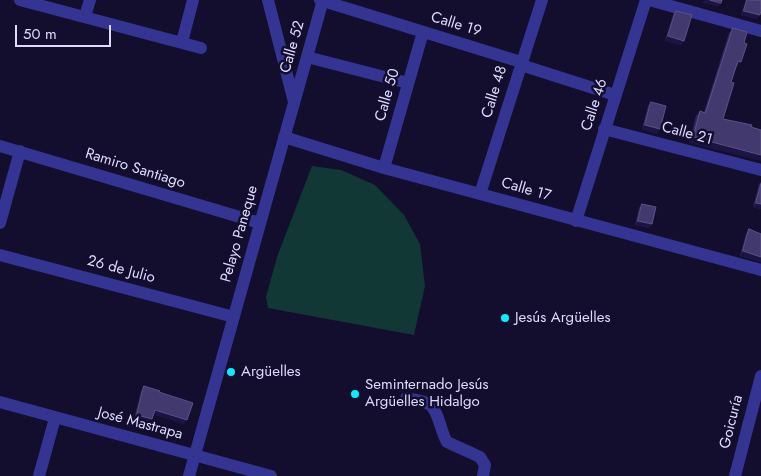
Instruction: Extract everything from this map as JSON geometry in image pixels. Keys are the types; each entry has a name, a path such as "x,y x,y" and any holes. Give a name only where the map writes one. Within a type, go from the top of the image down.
{"street":[{"path":"20,0 201,48"},
{"path":"85,16 90,0"},
{"path":"182,42 193,0"},
{"path":"268,0 294,102"},
{"name":"Calle 52","path":"294,102 322,0"},
{"name":"Calle 19","path":"322,0 615,95"},
{"name":"Calle 48","path":"480,194 542,0"},
{"path":"648,0 761,31"},
{"name":"Calle 46","path":"576,221 615,95 648,0"},
{"name":"Calle 50","path":"384,168 423,32"},
{"path":"307,57 408,83"},
{"name":"Pelayo Paneque","path":"189,476 294,102"},
{"name":"Calle 21","path":"604,129 761,170"},
{"name":"Calle 17","path":"284,137 384,168 761,270"},
{"name":"Ramiro Santiago","path":"0,146 260,223"},
{"path":"0,223 20,151"},
{"name":"26 de Julio","path":"0,255 234,317"},
{"name":"Goicuría","path":"735,476 761,376"},
{"path":"406,398 423,401 436,410 444,438 448,442 480,457 485,465 483,476"},
{"name":"José Mastrapa","path":"0,402 271,476"},
{"path":"39,476 55,418"}],"green space":[{"path":"312,166 341,170 375,185 404,215 420,244 425,286 414,335 268,308 266,297 277,257"}],"building":[{"path":"710,0 722,0 721,3"},
{"path":"747,0 761,0 760,15 744,11"},
{"path":"676,11 692,15 684,41 668,36"},
{"path":"733,28 747,32 744,43 747,44 741,62 738,61 731,82 734,83 723,119 752,125 751,127 761,130 761,155 693,137 700,111 705,113"},
{"path":"651,102 666,106 660,129 645,125"},
{"path":"761,184 761,204 756,203"},
{"path":"642,204 656,207 652,224 638,221"},
{"path":"749,229 761,234 761,257 743,251"},
{"path":"144,386 193,403 187,420 155,410 152,419 137,415"}],"place":[{"name":"Jesús Argüelles","path":"505,318"},
{"name":"Argüelles","path":"231,372"},
{"name":"Seminternado Jesús Argüelles Hidalgo","path":"355,394"}]}
